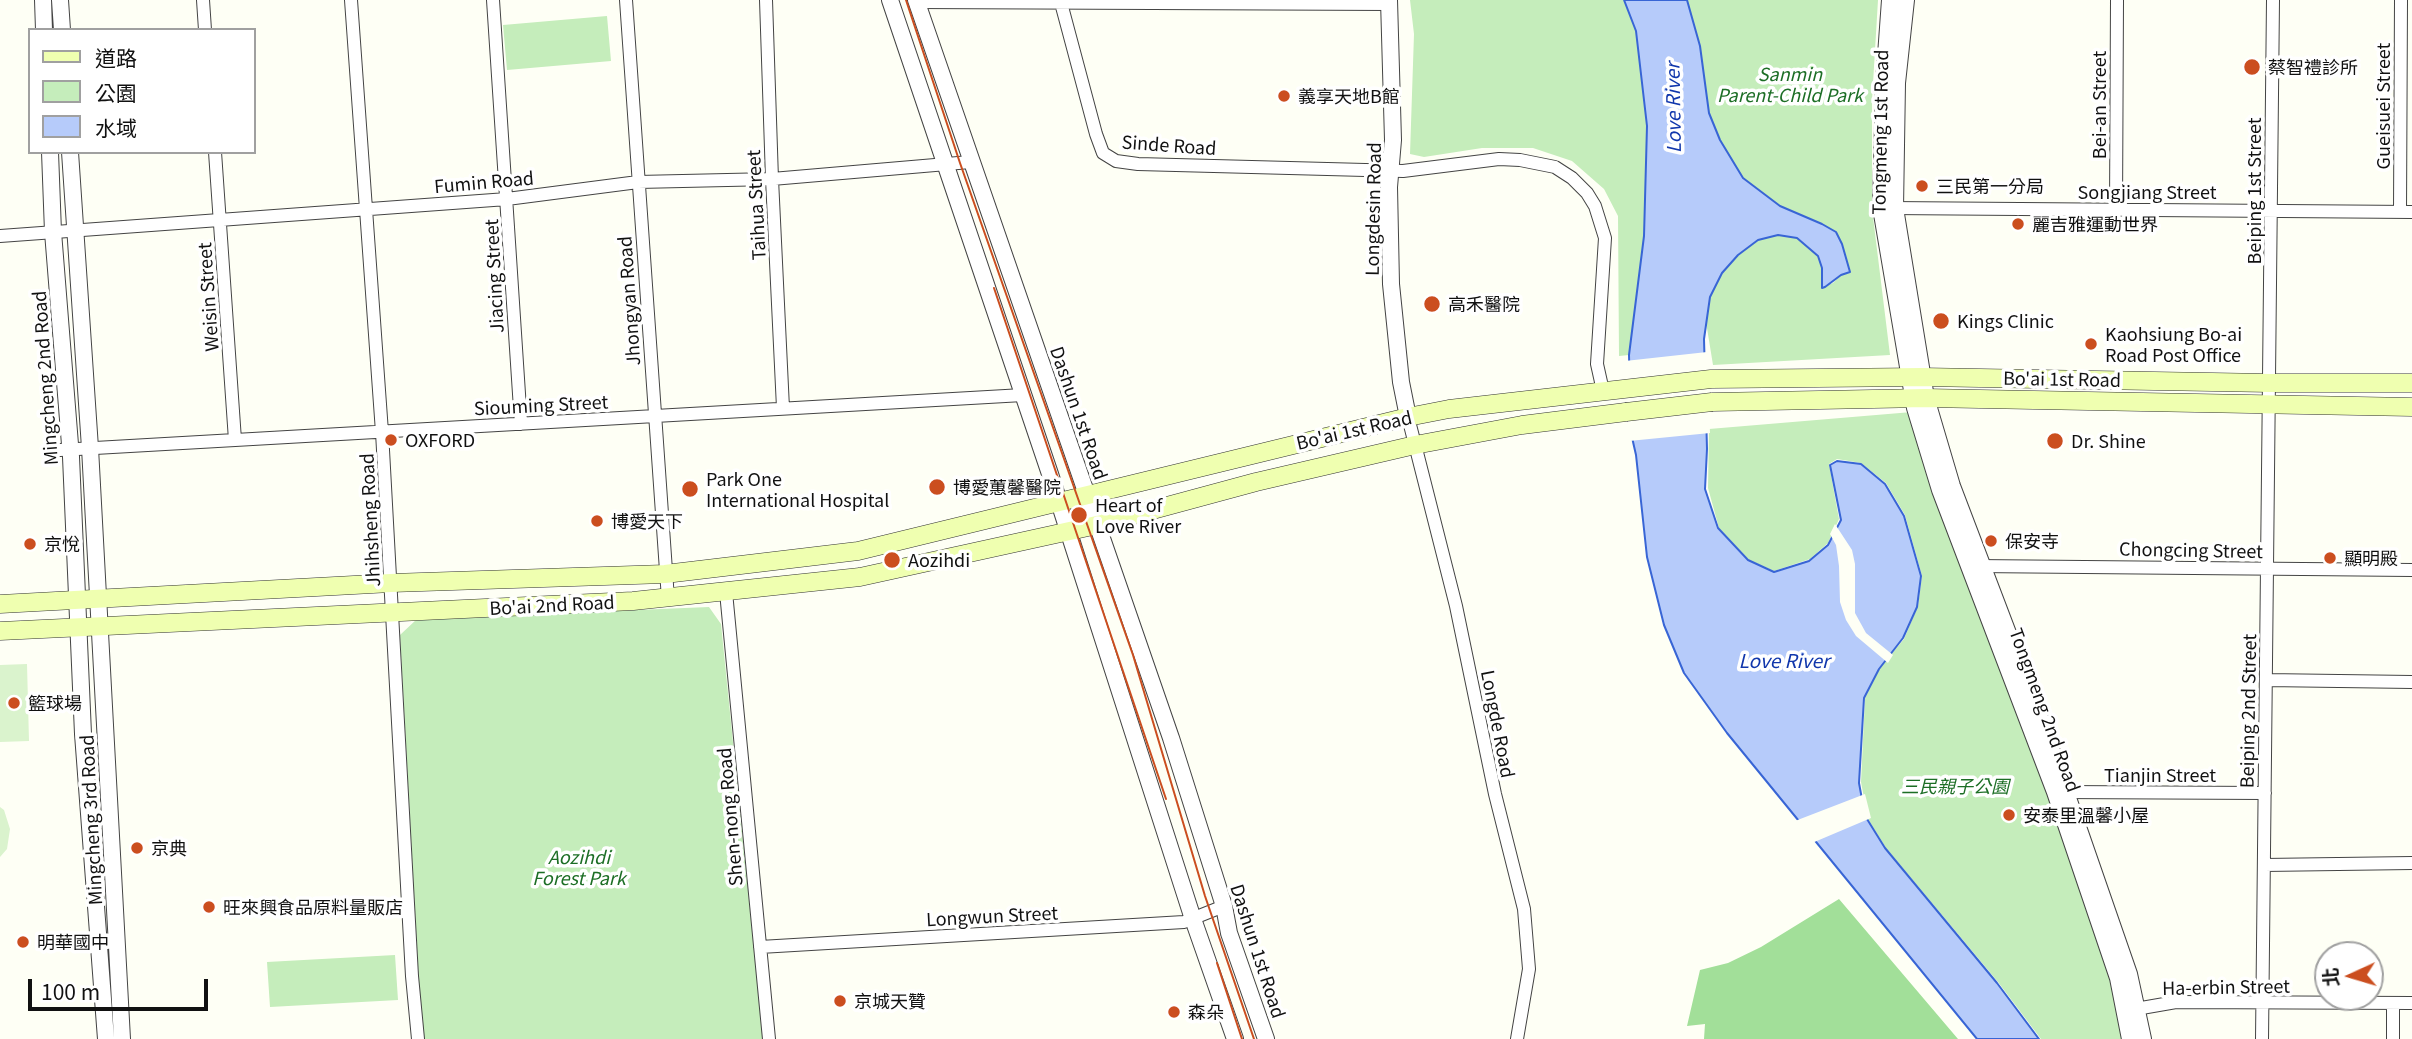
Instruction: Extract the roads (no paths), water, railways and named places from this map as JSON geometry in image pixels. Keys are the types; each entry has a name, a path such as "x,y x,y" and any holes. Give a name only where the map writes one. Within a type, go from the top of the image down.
{"main road":[{"name":"Bo'ai 1st Road","path":"1088,495 1449,409 1712,379 1915,377 2412,383"},
{"name":"Bo'ai 1st Road","path":"1097,524 1415,446 1522,425 1712,402 1920,398 2412,407"},
{"name":"Bo'ai 2nd Road","path":"0,604 391,583 665,574 858,551 1088,495"},
{"name":"Bo'ai 2nd Road","path":"0,631 667,599 860,577 1097,524"}],"street":[{"path":"43,0 44,28"},
{"path":"60,0 62,28"},
{"path":"203,0 205,28"},
{"name":"Jhihsheng Road","path":"351,0 382,432 412,976 418,1039"},
{"name":"Jiacing Street","path":"493,0 521,424"},
{"name":"Jhongyan Road","path":"626,0 667,599"},
{"name":"Taihua Street","path":"766,0 783,408"},
{"path":"890,0 1235,1039"},
{"name":"Tongmeng 1st Road","path":"1888,208 1884,83 1889,0"},
{"name":"Tongmeng 1st Road","path":"1888,208 1906,0"},
{"name":"Bei-an Street","path":"2116,210 2117,0"},
{"name":"Beiping 1st Street","path":"2270,383 2273,0"},
{"name":"Gueisuei Street","path":"2401,0 2406,211"},
{"path":"916,1 1389,2"},
{"name":"Dashun 1st Road","path":"916,1 1171,738 1224,906 1229,933 1266,1039"},
{"name":"Longdesin Road","path":"1389,2 1393,140 1389,187 1391,284 1401,382 1408,417"},
{"name":"Sinde Road","path":"1061,3 1096,134 1103,153 1116,161 1138,164 1402,171 1499,159 1520,159 1555,167 1572,178 1587,193 1601,221 1605,239 1597,364 1603,391"},
{"name":"Mingcheng 2nd Road","path":"50,154 65,450 76,601"},
{"path":"70,154 99,600"},
{"name":"Weisin Street","path":"215,154 235,440"},
{"name":"Fumin Road","path":"0,236 507,200 638,182 772,179 970,162"},
{"name":"Songjiang Street","path":"1888,208 2406,211"},
{"name":"Tongmeng 2nd Road","path":"1888,208 1915,377 1940,490 1977,566 2061,792 2118,978 2143,1039"},
{"name":"Beiping 2nd Street","path":"2262,1039 2270,383"},
{"name":"Siouming Street","path":"65,450 1023,395"},
{"name":"Longde Road","path":"1408,417 1456,606 1494,794 1524,909 1529,969 1517,1039"},
{"name":"Chongcing Street","path":"1977,566 2412,570"},
{"name":"Shen-nong Road","path":"726,593 769,1039"},
{"name":"Mingcheng 3rd Road","path":"99,600 122,1039"},
{"name":"Mingcheng 3rd Road","path":"76,601 83,734 106,1039"},
{"path":"2266,680 2412,682"},
{"name":"Tianjin Street","path":"2061,792 2265,793"},
{"path":"2264,865 2412,863"},
{"name":"Longwun Street","path":"760,947 1184,922 1224,906"},
{"name":"Ha-erbin Street","path":"2130,1010 2176,1002 2412,1003"},
{"path":"2393,1003 2393,1039"},
{"name":"Tongmeng 2nd Road","path":"2130,1010 2130,1039"}],"water":[{"name":"Love River","path":"1624,0 1687,0 1700,46 1709,113 1720,140 1743,178 1780,206 1836,232 1842,244 1850,272 1822,288 1822,268 1818,256 1797,238 1778,235 1758,240 1738,255 1722,273 1710,297 1704,339 1707,449 1705,489 1718,528 1748,560 1774,572 1809,561 1828,545 1841,520 1830,465 1837,461 1861,464 1885,484 1904,516 1921,576 1917,607 1903,638 1879,669 1864,698 1859,783 1864,810 1885,848 1997,983 2039,1039 1977,1039 1727,733 1684,673 1664,625 1647,557 1636,455 1631,433 1629,355 1644,236 1647,126 1636,31"}],"tram line":[{"path":"906,0 960,163 1133,655 1205,896 1254,1039"},
{"path":"994,288 1166,799"},
{"path":"1217,963 1242,1039"}],"place":[{"name":"蔡智禮診所","path":"2252,67"},
{"name":"義享天地B館","path":"1284,96"},
{"name":"三民第一分局","path":"1922,186"},
{"name":"麗吉雅運動世界","path":"2018,224"},
{"name":"高禾醫院","path":"1432,304"},
{"name":"Kings Clinic","path":"1941,321"},
{"name":"Kaohsiung Bo-ai Road Post Office","path":"2091,344"},
{"name":"OXFORD","path":"391,440"},
{"name":"Dr. Shine","path":"2055,441"},
{"name":"博愛蕙馨醫院","path":"937,487"},
{"name":"Park One International Hospital","path":"690,489"},
{"name":"Heart of Love River","path":"1079,515"},
{"name":"博愛天下","path":"597,521"},
{"name":"保安寺","path":"1991,541"},
{"name":"京悅","path":"30,544"},
{"name":"顯明殿","path":"2330,558"},
{"name":"Aozihdi","path":"892,560"},
{"name":"籃球場","path":"14,703"},
{"name":"安泰里溫馨小屋","path":"2009,815"},
{"name":"京典","path":"137,848"},
{"name":"旺來興食品原料量販店","path":"209,907"},
{"name":"明華國中","path":"23,942"},
{"name":"京城天贊","path":"840,1001"},
{"name":"森朵","path":"1174,1012"}],"park label":[{"name":"Sanmin Parent-Child Park","path":"1790,84"},
{"name":"三民親子公園","path":"1955,786"},
{"name":"Aozihdi Forest Park","path":"579,867"}]}
